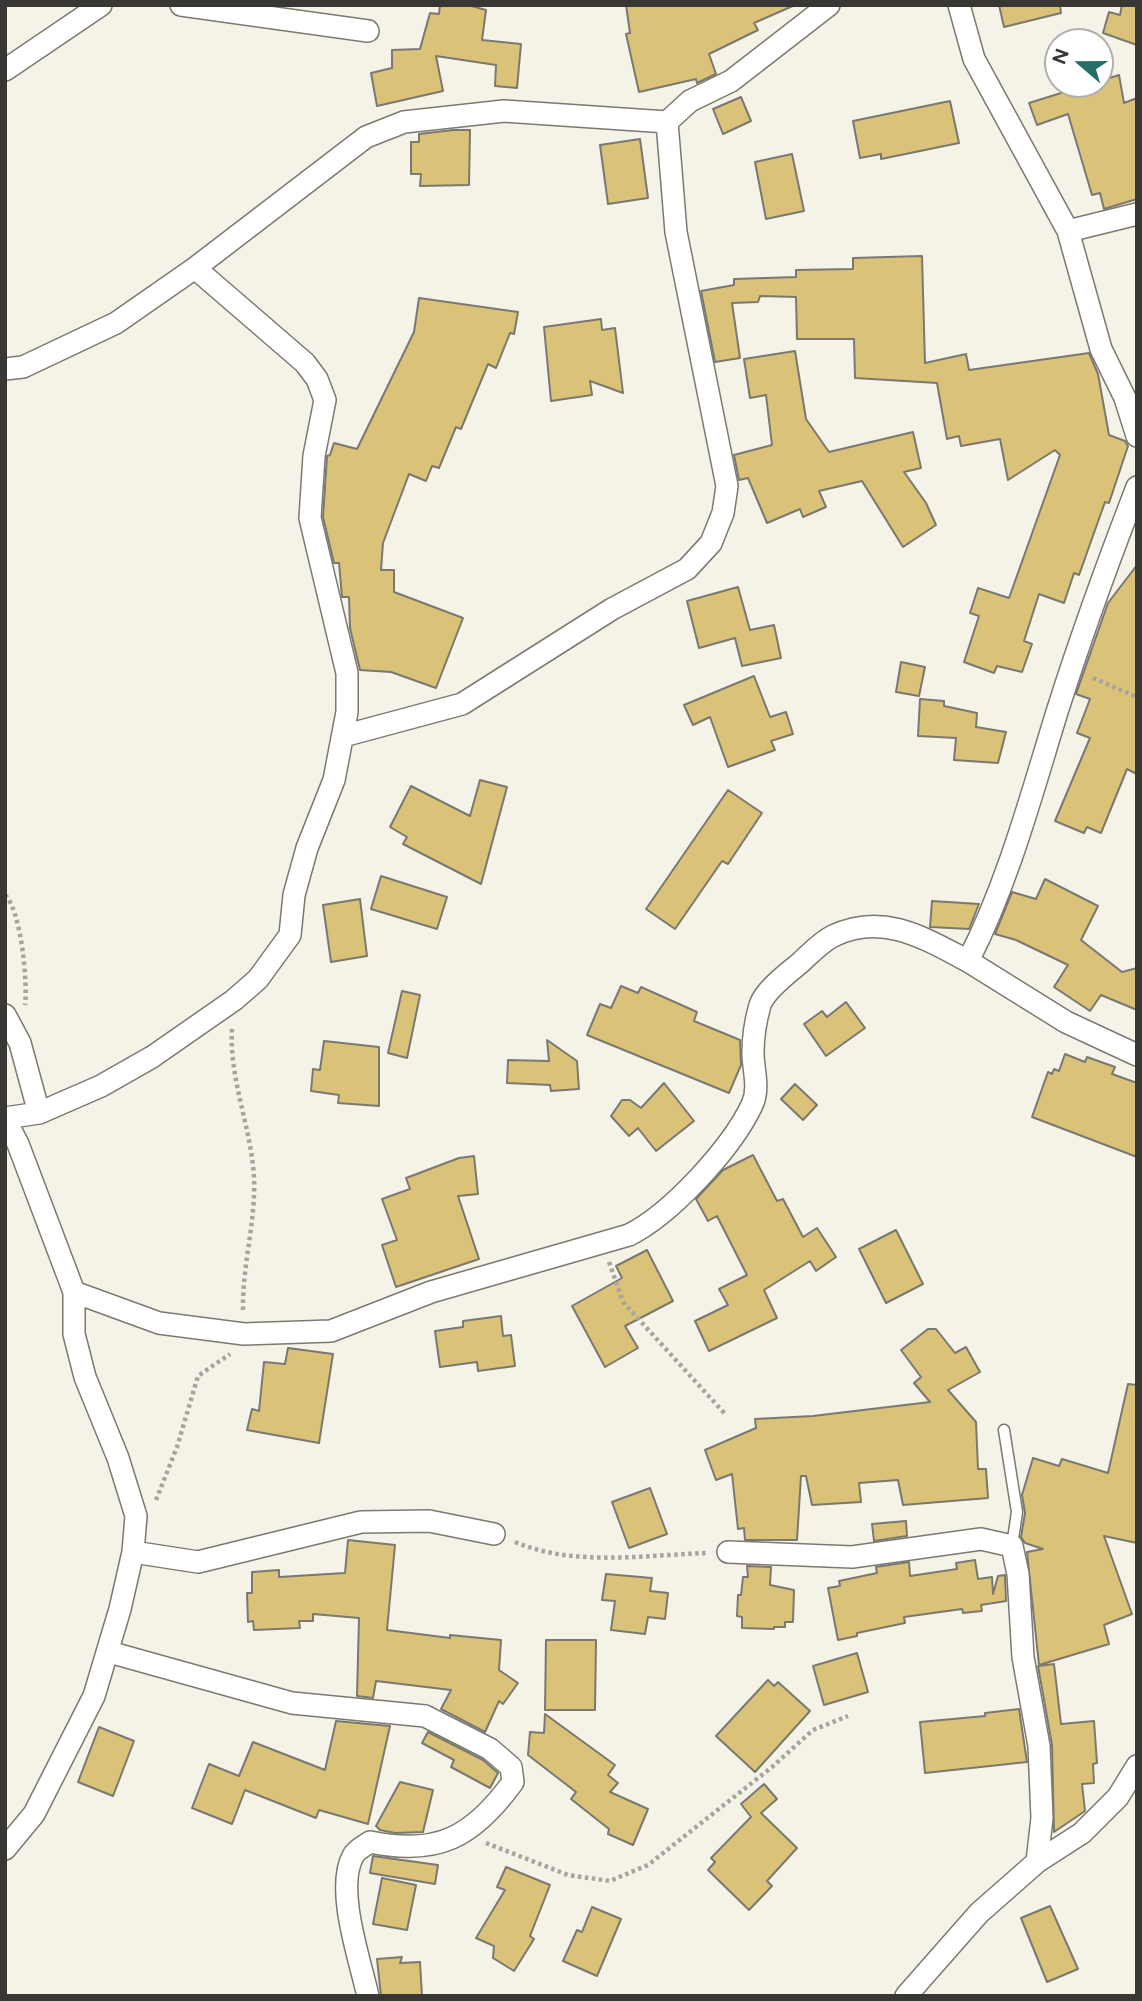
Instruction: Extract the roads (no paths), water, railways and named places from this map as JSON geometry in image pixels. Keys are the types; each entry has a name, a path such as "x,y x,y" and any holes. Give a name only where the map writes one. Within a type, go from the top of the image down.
{"street":[{"path":"5,70 101,5"},
{"path":"181,5 369,31"},
{"path":"5,369 23,367 116,323 195,268 366,137 404,122 504,111 667,122 690,101 731,81 829,5"},
{"path":"960,5 974,60 1068,231 1101,349 1125,398 1137,436"},
{"path":"343,736 462,704 611,609 687,569 711,543 723,513 727,486 676,232 667,122"},
{"path":"1068,231 1137,214"},
{"path":"5,1849 34,1814 93,1696 109,1652 133,1552 136,1516 118,1458 85,1377 74,1334 74,1292 18,1144 5,1119 39,1113 101,1086 142,1062 234,1000 258,979 290,934 294,895 307,848 334,780 343,736 347,673 310,518 314,456 324,400 317,379 305,363 195,268"},
{"path":"968,961 985,928 1015,848 1106,563 1137,487"},
{"path":"74,1292 159,1323 243,1334 331,1331 431,1292 629,1235 647,1226 717,1160 752,1105 756,1083 753,1052 761,1002 785,975 832,937 862,926 883,925 914,933 968,961 1066,1022 1137,1055"},
{"path":"5,1015 20,1043 39,1113"},
{"path":"133,1552 198,1562 361,1522 429,1521 494,1534"},
{"path":"728,1552 852,1557 981,1539 1012,1546 1018,1574 1023,1657 1039,1746 1042,1818 1037,1862"},
{"path":"109,1652 292,1703 425,1716 469,1738 511,1767 513,1782 495,1807 462,1835 427,1848 394,1847 370,1842 354,1854 346,1876 347,1898 368,1996"},
{"path":"906,1996 979,1913 1037,1862 1082,1833 1118,1797 1137,1766"}],"lane":[{"path":"1004,1430 1017,1512 1012,1546"}]}
